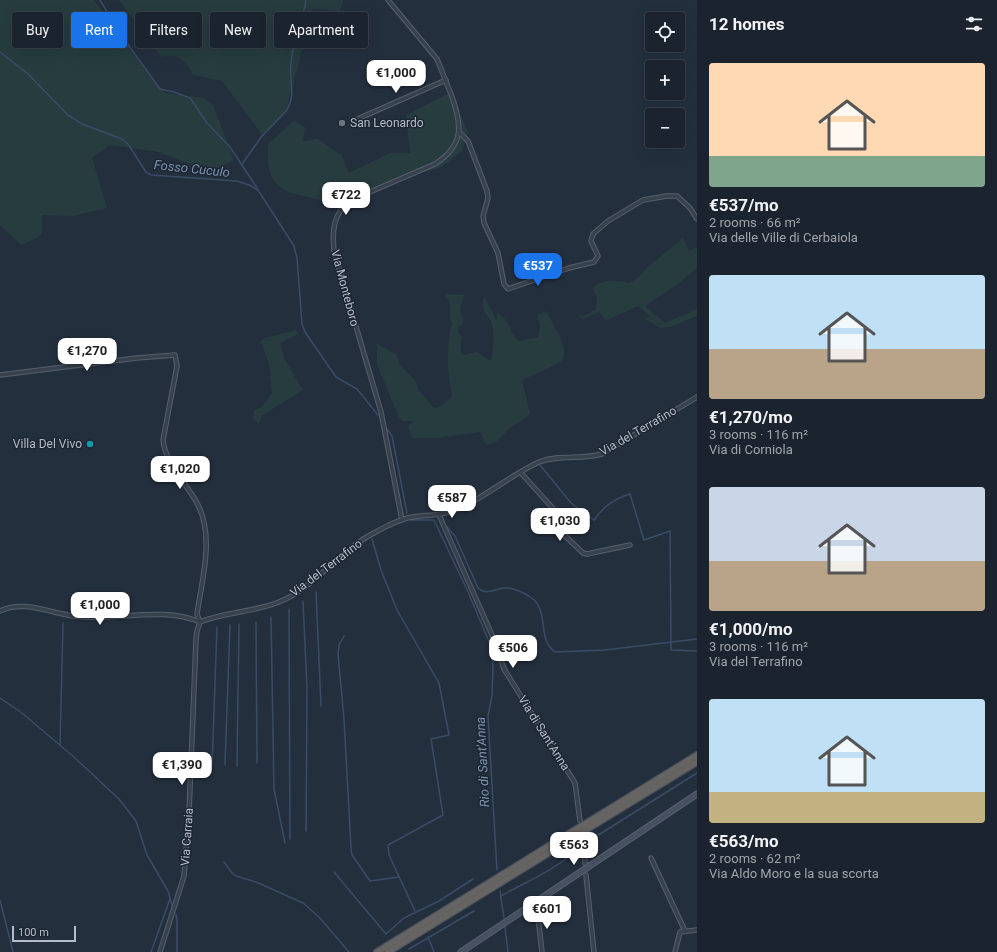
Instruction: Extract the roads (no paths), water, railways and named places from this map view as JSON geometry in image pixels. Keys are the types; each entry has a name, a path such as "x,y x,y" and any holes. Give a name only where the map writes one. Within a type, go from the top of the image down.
{"highway":[{"path":"388,952 596,821 697,755"},
{"path":"596,821 697,762"},
{"path":"377,952 567,839"}],"main road":[{"path":"461,952 697,794"}],"street":[{"name":"Via Monteboro","path":"388,0 437,59 458,113 459,132 454,145 447,156 435,164 349,202 342,207 333,226 334,251 381,412 402,520"},
{"path":"353,121 446,80"},
{"path":"459,132 468,141 488,191 488,198 483,216 484,222 498,253 504,284 508,289 569,268 594,262 598,256 591,241 593,234 608,221 643,200 677,196 690,208 697,219"},
{"name":"Via Carraia","path":"0,375 137,358 175,355 177,366 163,440 165,452 169,462 197,504 204,525 206,550 197,614 200,622 196,640 188,827 184,876 160,952"},
{"name":"Via del Terrafino","path":"200,622 223,615 253,611 280,602 315,580 361,540 402,520 418,516 439,515 465,506 545,461 602,454 697,397"},
{"path":"522,473 558,514 562,533 583,553 587,554 630,545"},
{"name":"Via di Sant'Anna","path":"439,515 492,635 504,669 575,782 580,821"},
{"path":"0,611 9,608 27,607 43,608 63,614 82,617 107,618 158,615 184,617 200,622"},
{"path":"583,840 585,863"},
{"path":"650,858 685,931"},
{"path":"586,875 594,952"},
{"path":"537,909 542,952"},
{"path":"675,952 680,932 697,930"}],"waterway":[{"path":"100,0 119,32 160,89 190,98 207,123 230,147 257,188"},
{"path":"242,164 262,136 287,110 290,104 292,92 290,70 293,50 297,29 304,11 306,0"},
{"name":"Fosso Cuculo","path":"0,52 28,74 68,115 82,124 122,139 128,144 146,172 151,175 237,181 258,190 294,246 297,258 302,324 305,332 336,377 357,389 378,415"},
{"name":"Rio di Sant'Anna","path":"387,429 392,436 407,513"},
{"path":"540,465 571,503 594,520 610,504 619,498 630,494 644,540 670,531 671,650 697,651"},
{"name":"Rio di Sant'Anna","path":"411,520 434,520 468,592 491,646 493,665 492,696 488,716 497,870"},
{"path":"447,527 455,536 478,588 484,592 504,588 511,589 523,593 533,599 541,611 546,640 555,652 605,650 697,639"},
{"path":"372,539 381,570 397,610 439,683 449,735 431,739 443,815 388,845 389,855 415,911"},
{"path":"316,592 321,706"},
{"path":"303,601 307,688 306,831"},
{"path":"289,609 290,839"},
{"path":"271,617 274,789 285,843"},
{"path":"256,622 257,763"},
{"path":"60,745 63,623"},
{"path":"237,766 239,624"},
{"path":"225,765 230,625"},
{"path":"212,766 217,627"},
{"path":"344,636 339,645 338,654 344,719 352,855 370,881 399,877"},
{"path":"0,698 22,713 75,758 119,799 136,821 147,855 168,891 172,905"},
{"path":"501,896 560,863 584,842 592,839 697,773"},
{"path":"224,862 236,876 256,882 303,903 319,917 349,952"},
{"path":"334,872 386,934 404,918 439,901 473,879"},
{"name":"Rio di Sant'Anna","path":"500,891 504,918"},
{"path":"151,952 170,899"},
{"path":"0,900 13,952"},
{"path":"409,949 474,911"},
{"path":"176,915 177,952"},
{"name":"Rio di Sant'Anna","path":"505,927 508,952"},
{"path":"428,937 434,952"}],"place":[{"name":"San Leonardo","path":"342,123"},
{"name":"Villa Del Vivo","path":"90,444"}]}
